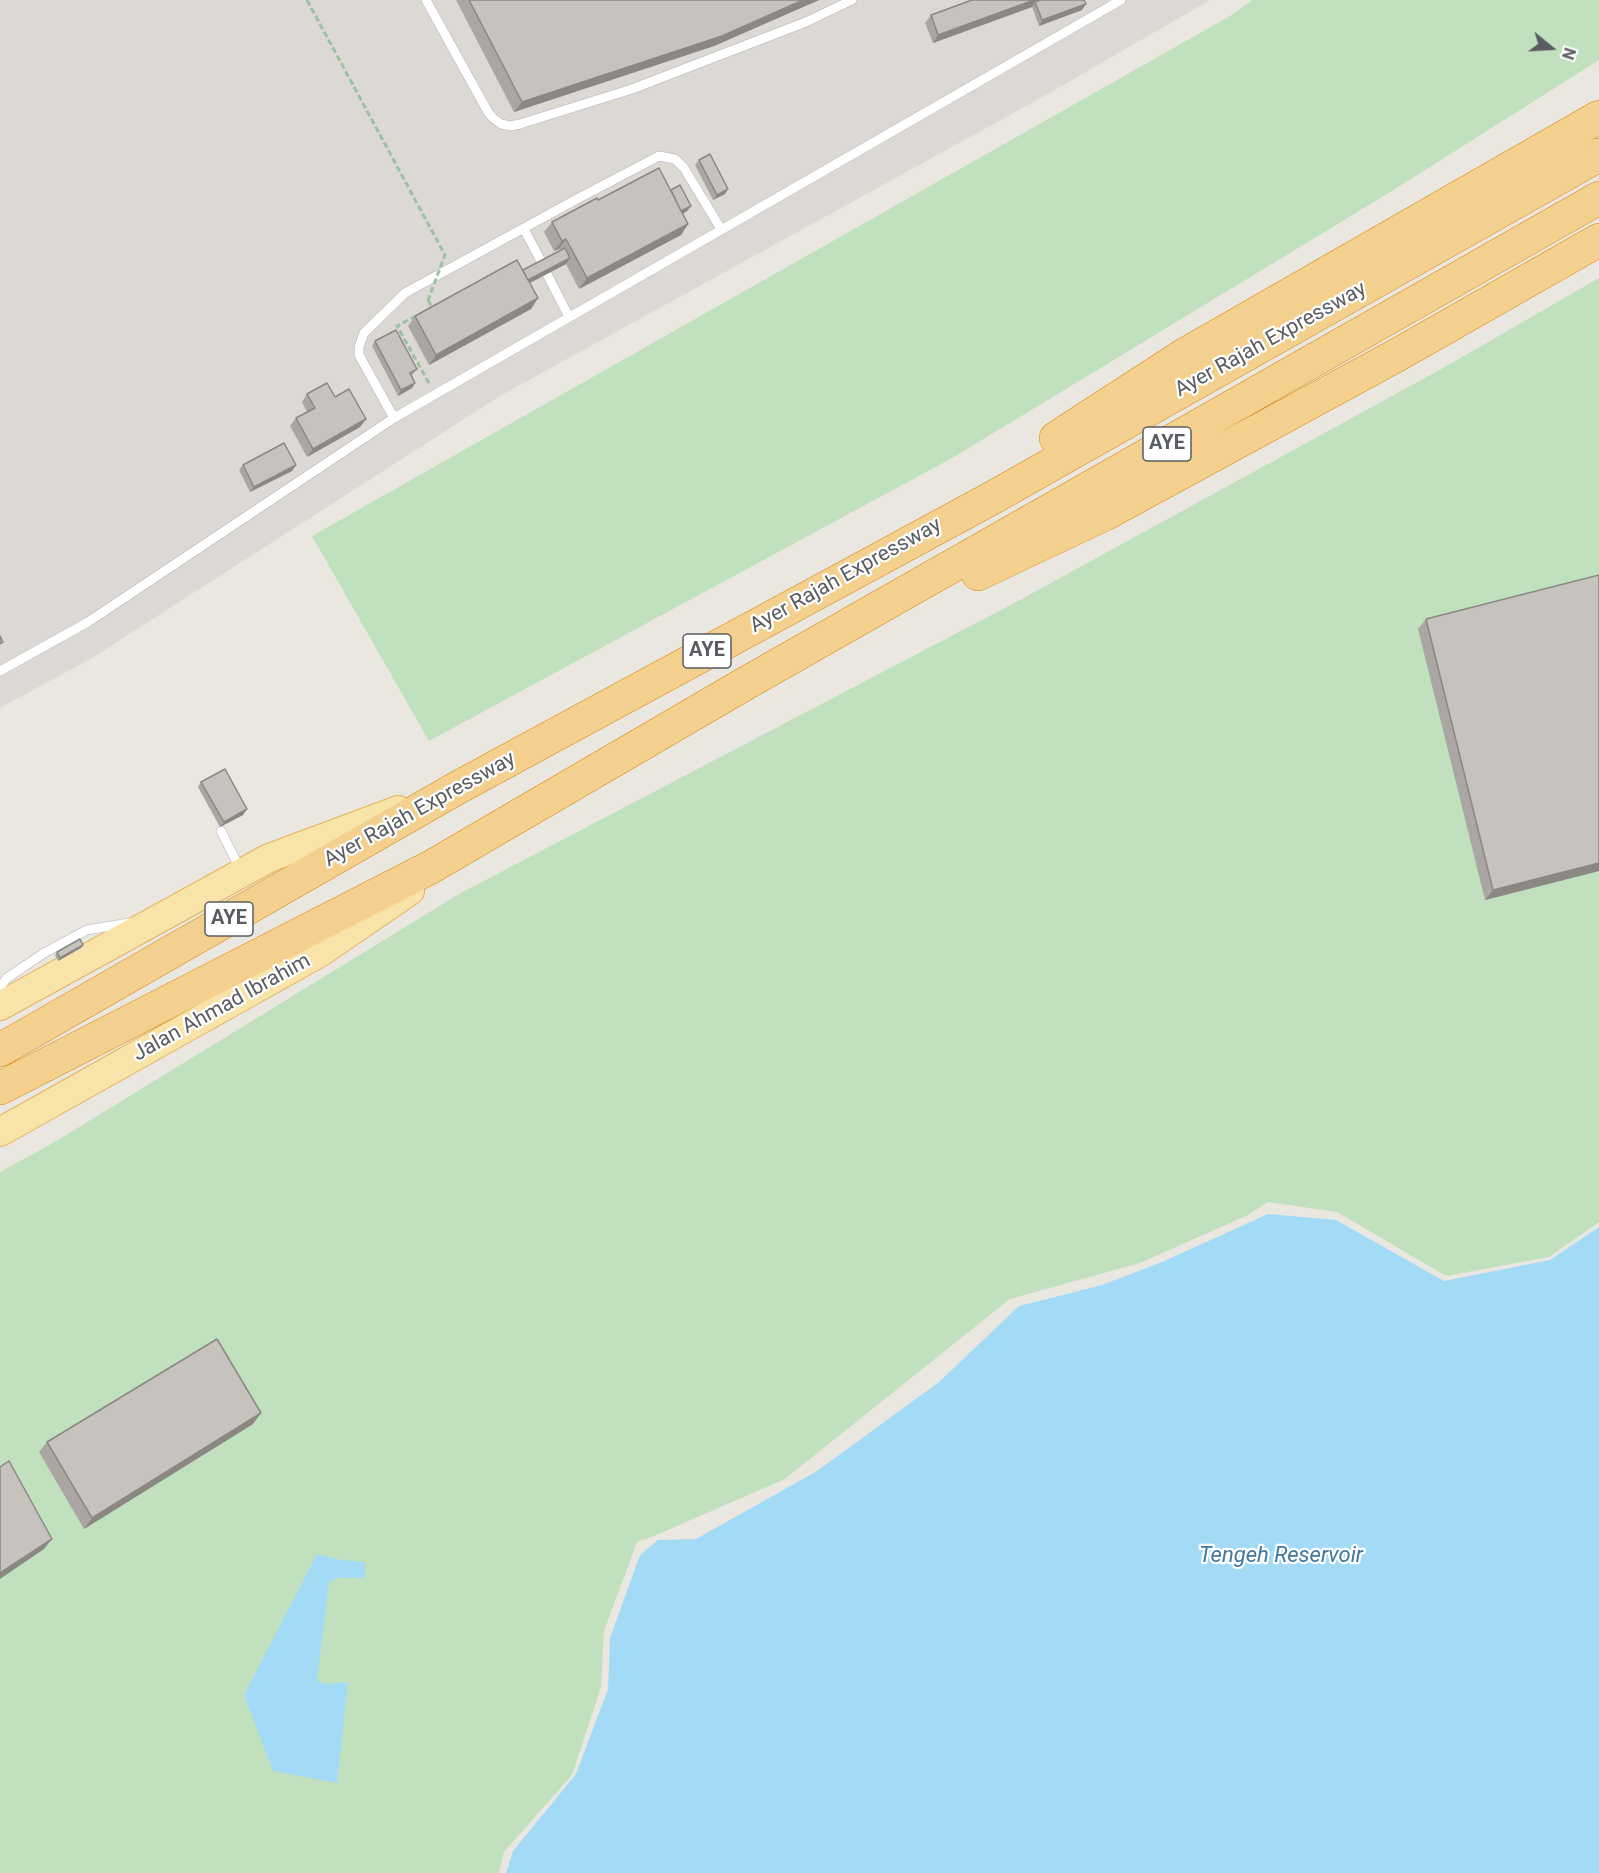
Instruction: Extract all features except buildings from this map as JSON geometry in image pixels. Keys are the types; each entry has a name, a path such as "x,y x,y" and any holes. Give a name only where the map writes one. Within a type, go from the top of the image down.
{"highway":[{"path":"957,515 968,494 1184,356 1599,117"},
{"name":"Ayer Rajah Expressway","path":"0,1050 457,788 1003,492 1599,155"},
{"name":"Ayer Rajah Expressway","path":"0,1088 431,867 748,682 1592,202"},
{"path":"748,682 1105,514 1399,354 1599,240"}],"main road":[{"path":"0,1006 269,858 457,788"},
{"name":"Jalan Ahmad Ibrahim","path":"0,1132 321,952 412,890 431,867"}],"lane":[{"path":"426,0 488,112 501,124 511,126 632,88 806,22 852,0"},
{"path":"0,671 88,621 394,418 1121,0"},
{"path":"394,418 359,355 358,347 364,333 405,293 659,156 675,159 684,168 721,229"},
{"path":"524,229 542,263"},
{"path":"547,274 569,317"},
{"path":"221,831 242,873"},
{"path":"0,987 7,978 44,953 87,930 162,917"}],"path":[{"path":"307,0 445,255 428,300 432,307 397,326 436,394"}],"shaded area":[{"path":"0,0 1210,0 1048,94 500,396 92,658 0,708"}],"green space":[{"path":"1252,0 1599,0 1599,60 1392,191 954,457 429,741 312,536 1230,16"},
{"path":"1599,278 1599,1222 1549,1257 1446,1276 1337,1212 1268,1202 1248,1215 1140,1263 1010,1299 785,1479 637,1542 604,1631 601,1687 572,1775 504,1852 499,1873 0,1873 0,1172 53,1143 459,894 1018,601 1443,368"}],"water":[{"name":"Tengeh Reservoir","path":"1268,1214 1336,1220 1444,1281 1550,1260 1599,1227 1599,1873 506,1873 513,1851 576,1774 608,1689 610,1638 640,1555 658,1540 696,1539 817,1471 939,1382 1019,1306 1102,1285 1162,1262"},
{"path":"317,1554 341,1560 365,1562 365,1578 338,1578 329,1582 317,1681 328,1684 348,1682 337,1783 273,1771 244,1695"}]}
